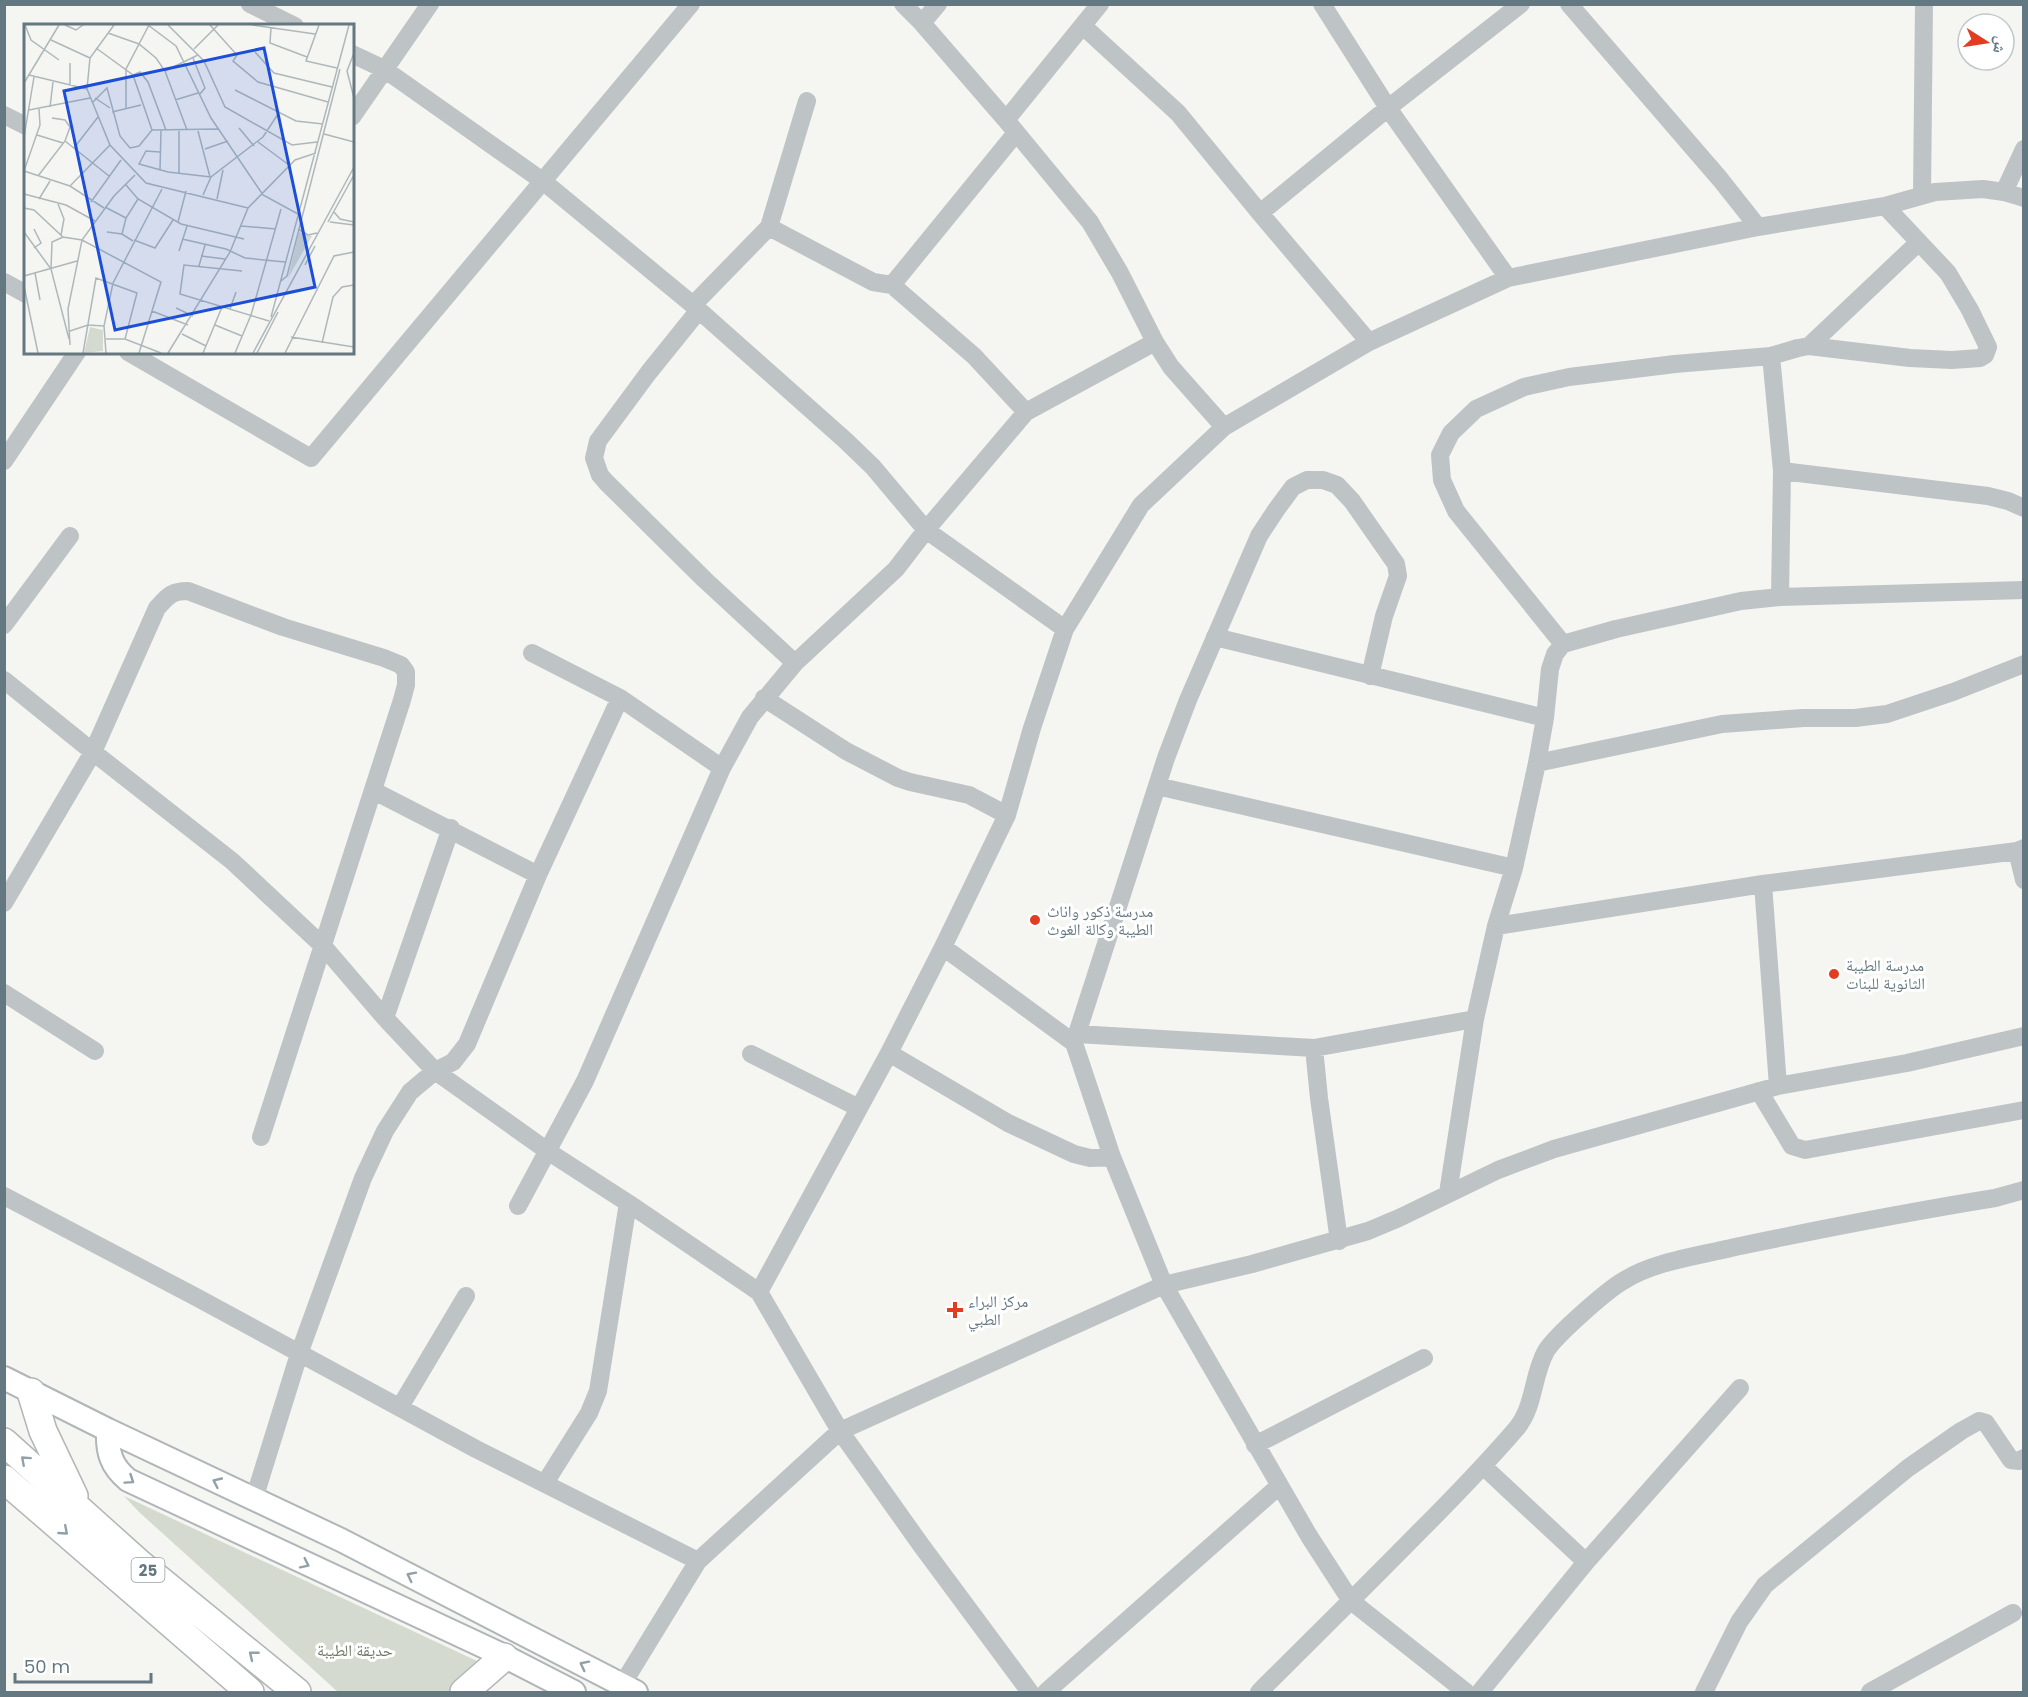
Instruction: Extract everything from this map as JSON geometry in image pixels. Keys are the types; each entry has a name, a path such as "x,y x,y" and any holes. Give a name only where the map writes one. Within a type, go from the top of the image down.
{"highway":[{"path":"31,1392 43,1431 80,1508"},
{"name":"25","path":"4,1442 141,1564 297,1692"},
{"name":"25","path":"4,1479 250,1692"},
{"path":"464,1692 504,1657"}],"main road":[{"path":"4,1378 108,1430 341,1540 629,1689"},
{"path":"108,1430 110,1458 118,1471 128,1480 574,1692"}],"street":[{"path":"250,4 291,24"},
{"path":"354,114 429,4"},
{"path":"131,354 311,458 691,4"},
{"path":"903,4 922,23 1090,222 1171,367 1224,427"},
{"path":"922,23 938,4"},
{"path":"892,285 1100,4"},
{"path":"1322,4 1388,108 1508,278"},
{"path":"1260,213 1388,108 1521,4"},
{"path":"1569,4 1720,178 1758,227"},
{"path":"1922,195 1923,4"},
{"path":"1083,26 1178,113 1369,342"},
{"path":"354,55 384,69 544,182 696,308 873,467 926,530 1065,629"},
{"path":"795,663 697,572 606,482 594,458 598,441 696,308 769,227 807,101"},
{"path":"4,115 24,125"},
{"path":"2004,192 2024,149"},
{"path":"759,1292 889,1053 1007,815 1032,728 1065,629 1141,505 1224,427 1369,342 1508,278 1758,227 1885,206 1947,190 2004,192 2024,198"},
{"path":"1563,644 1456,510 1442,480 1440,455 1451,433 1476,409 1524,387 1569,377 1626,369 1771,356 1809,346 1910,358 1952,360 1980,358 1985,355 1988,351 1986,344 1960,291 1948,273 1885,206"},
{"path":"769,227 873,282 892,285 974,356 1026,412"},
{"path":"1809,346 1919,242"},
{"path":"4,282 24,293"},
{"path":"518,1206 549,1152 585,1081 722,768 750,717 764,698 795,663 896,568 1026,412 1155,342"},
{"path":"4,461 76,354"},
{"path":"1771,356 1782,471 1780,597"},
{"path":"1782,471 1988,496 2024,508"},
{"path":"1370,676 1384,616 1398,576 1396,564 1352,501 1337,485 1323,480 1307,480 1293,487 1259,536 1188,700 1157,786 1075,1038 1112,1157 1164,1285 1279,1486 1351,1601 1466,1692"},
{"path":"4,625 70,536"},
{"path":"1448,1193 1475,1019 1497,926 1514,868 1537,763 1550,669 1555,654 1563,644 1616,629 1741,601 1780,597 2024,590"},
{"path":"4,903 93,752 157,608 176,591 188,591 283,627 374,654 401,665 405,672 406,685 324,947 261,1137"},
{"path":"1215,637 1545,718"},
{"path":"532,653 620,698 722,768"},
{"path":"1537,763 1722,724 1803,718 1854,718 1887,714 1953,692 2024,664"},
{"path":"4,680 232,861 324,947 385,1018 435,1071 549,1152 759,1292 840,1431 1030,1692"},
{"path":"254,1499 298,1354 350,1209 375,1152 404,1100 435,1071 453,1062 467,1044 538,875 620,698"},
{"path":"764,698 846,751 898,778 969,795 1007,815"},
{"path":"1157,786 1514,868"},
{"path":"374,791 451,828 538,875"},
{"path":"385,1018 451,828"},
{"path":"1497,926 1763,884 2020,850 2024,880"},
{"path":"1763,884 1778,1086"},
{"path":"943,947 1075,1038 1314,1048 1475,1019"},
{"path":"4,993 95,1051"},
{"path":"629,1689 698,1561 840,1431 1164,1285 1368,1231 1498,1170 1554,1149 1778,1086 1907,1063 2024,1036"},
{"path":"1314,1048 1339,1240"},
{"path":"889,1053 1008,1124 1074,1154 1090,1158 1112,1157"},
{"path":"751,1054 859,1108"},
{"path":"1759,1091 1792,1146 1805,1150 2024,1110"},
{"path":"1259,1692 1483,1466 1523,1419 1546,1351 1621,1282 1636,1274 1670,1263 1771,1239 1995,1198 2024,1190"},
{"path":"4,1196 476,1449 698,1561"},
{"path":"545,1483 588,1413 598,1391 628,1203"},
{"path":"400,1407 466,1296"},
{"path":"1255,1445 1424,1358"},
{"path":"1480,1692 1586,1562 1740,1388"},
{"path":"1704,1692 1739,1622 1765,1585 1908,1468 1979,1421 1986,1423 2012,1460 2019,1461 2024,1458"},
{"path":"1483,1466 1586,1562"},
{"path":"1046,1692 1279,1486"},
{"path":"1870,1692 2013,1613"}],"green space":[{"name":"حديقة الطيبة","path":"124,1496 477,1661 449,1692 338,1692"}],"place":[{"name":"مدرسة ذكور واناث الطيبة وكالة الغوث","path":"1035,920"},
{"name":"مدرسة الطيبة الثانوية للبنات","path":"1834,974"},
{"name":"مركز البراء الطبي","path":"955,1310"}]}
